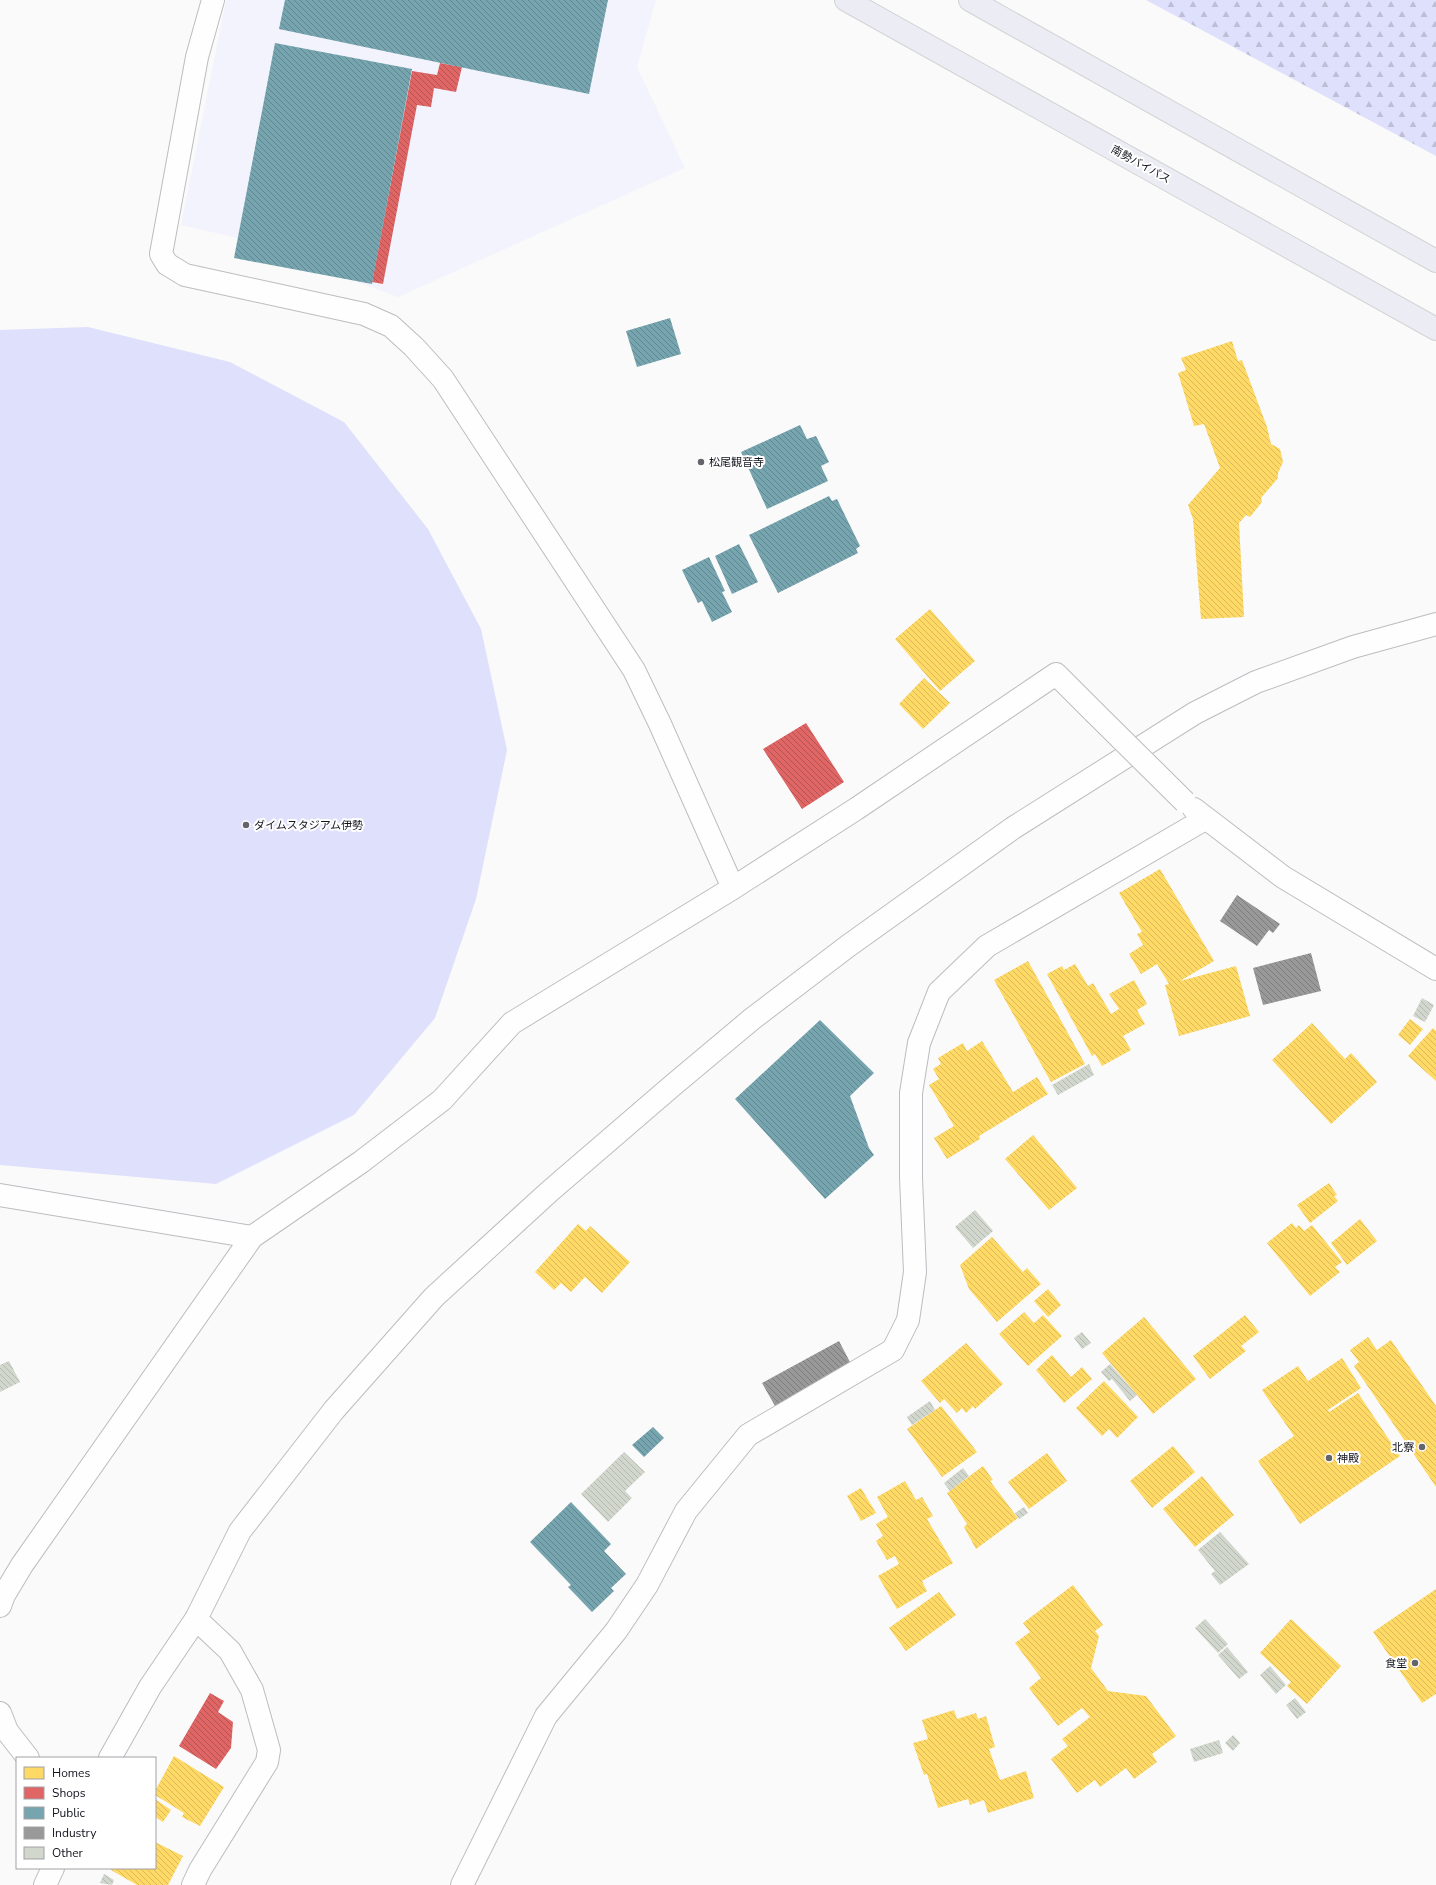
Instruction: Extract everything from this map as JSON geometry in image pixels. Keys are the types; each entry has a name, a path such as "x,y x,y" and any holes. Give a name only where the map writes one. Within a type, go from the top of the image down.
{"highway":[{"name":"南勢バイパス","path":"846,0 1436,329"},
{"path":"970,0 1436,261"}],"street":[{"path":"213,0 197,57 161,254 167,264 185,275 364,314 391,326 414,347 443,379 634,670 660,724 733,888"},
{"path":"111,1757 150,1687 196,1619 240,1531 334,1410 434,1297 550,1192 672,1086 752,1019 848,946 1013,828 1195,713 1256,682 1345,649 1436,624"},
{"path":"0,1606 22,1566 252,1238 362,1162 442,1100 512,1023 733,888 856,809 1056,674 1185,802 1205,819 1283,877 1436,969"},
{"path":"462,1885 546,1716 616,1631 647,1585 686,1511 748,1435 893,1350 908,1320 915,1272 911,1178 911,1093 919,1043 939,992 987,946 1205,819"},
{"path":"0,1195 252,1238"},
{"path":"193,1885 200,1870 268,1762 269,1750 252,1690 230,1651 196,1619"},
{"path":"0,1713 7,1731 27,1757"},
{"path":"45,1885 53,1869"}],"shaded area":[{"path":"226,0 656,0 637,67 685,168 398,297 242,239 181,225"}],"green space":[{"path":"1146,0 1436,0 1436,156"},
{"name":"ダイムスタジアム伊勢","path":"88,327 230,362 344,422 428,529 481,629 507,750 476,899 435,1018 354,1115 216,1184 0,1165 0,330"}],"building: Homes":[{"path":"1232,341 1238,361 1242,360 1267,427 1271,444 1280,449 1283,462 1278,473 1278,478 1261,498 1262,502 1250,517 1246,515 1239,523 1244,617 1201,619 1193,519 1188,505 1220,468 1204,424 1194,426 1178,373 1186,370 1181,358"},
{"path":"930,609 975,661 940,691 895,639"},
{"path":"924,678 950,703 923,729 899,704"},
{"path":"1160,869 1214,961 1180,981 1236,966 1250,1016 1179,1036 1165,985 1169,984 1157,964 1141,974 1129,954 1143,945 1137,934 1142,932 1119,893"},
{"path":"1028,961 1085,1064 1051,1082 994,980"},
{"path":"1075,964 1088,986 1093,983 1111,1014 1119,1009 1109,994 1134,980 1147,1004 1137,1010 1145,1024 1123,1036 1131,1050 1102,1066 1095,1054 1092,1056 1047,974 1062,966 1064,970"},
{"path":"1410,1019 1423,1029 1410,1045 1398,1035"},
{"path":"1312,1023 1345,1059 1351,1053 1377,1082 1331,1124 1272,1060"},
{"path":"1433,1028 1436,1031 1436,1081 1408,1056"},
{"path":"982,1041 1013,1092 1037,1077 1048,1094 979,1136 980,1139 947,1159 934,1138 954,1126 929,1085 939,1079 933,1069 941,1064 938,1058 963,1043 967,1051"},
{"path":"1033,1135 1077,1188 1049,1210 1005,1159"},
{"path":"1329,1183 1337,1195 1334,1196 1338,1201 1310,1223 1297,1205"},
{"path":"1360,1219 1377,1241 1347,1265 1331,1243"},
{"path":"1292,1223 1296,1228 1299,1225 1304,1231 1312,1225 1342,1262 1335,1267 1340,1272 1310,1296 1267,1243"},
{"path":"578,1224 586,1231 590,1226 630,1262 602,1293 585,1277 571,1292 561,1283 554,1290 535,1272"},
{"path":"992,1237 1023,1272 1027,1268 1041,1284 997,1322 969,1289 960,1265"},
{"path":"1048,1289 1061,1305 1048,1317 1034,1301"},
{"path":"1024,1312 1034,1323 1043,1315 1062,1336 1028,1366 999,1334"},
{"path":"1245,1315 1259,1332 1241,1346 1246,1351 1210,1379 1193,1356"},
{"path":"1144,1317 1196,1379 1153,1414 1102,1353"},
{"name":"北寮","path":"1368,1337 1377,1350 1391,1340 1436,1406 1436,1487 1354,1366 1359,1362 1350,1350"},
{"path":"966,1343 1003,1384 975,1409 973,1406 966,1413 962,1408 957,1413 944,1399 940,1403 921,1381"},
{"path":"1052,1355 1071,1377 1082,1367 1092,1379 1064,1403 1036,1370"},
{"name":"神殿","path":"1342,1358 1361,1388 1328,1410 1329,1412 1358,1393 1400,1456 1300,1524 1258,1461 1294,1436 1262,1390 1298,1366 1308,1381"},
{"path":"1104,1381 1138,1417 1117,1438 1109,1429 1102,1436 1076,1408"},
{"path":"941,1406 977,1452 942,1477 907,1429"},
{"path":"1173,1446 1195,1472 1152,1508 1130,1481"},
{"path":"1047,1453 1067,1481 1029,1509 1008,1482"},
{"path":"983,1466 993,1480 990,1481 1018,1518 976,1549 964,1527 967,1524 947,1493"},
{"path":"1202,1476 1234,1515 1195,1547 1163,1509"},
{"path":"905,1481 916,1500 922,1497 933,1516 927,1519 953,1563 922,1581 927,1591 897,1609 878,1576 899,1564 895,1556 887,1560 876,1541 883,1536 876,1524 888,1517 877,1497"},
{"path":"861,1488 876,1513 861,1521 847,1496"},
{"path":"1073,1585 1103,1625 1095,1631 1099,1636 1091,1668 1108,1691 1146,1696 1176,1736 1152,1754 1157,1762 1134,1779 1126,1768 1100,1787 1095,1780 1077,1793 1051,1759 1068,1746 1062,1739 1090,1717 1082,1708 1058,1726 1029,1688 1041,1678 1015,1643 1030,1632 1023,1623"},
{"name":"食堂","path":"1436,1589 1436,1694 1422,1703 1373,1632"},
{"path":"939,1592 956,1615 906,1651 889,1628"},
{"path":"1291,1619 1341,1666 1307,1704 1287,1686 1291,1682 1260,1653"},
{"path":"954,1710 957,1719 976,1713 978,1719 986,1716 995,1747 989,1749 1000,1780 1026,1771 1034,1798 988,1813 984,1800 970,1805 968,1799 938,1808 927,1774 924,1775 913,1743 928,1739 922,1720"},
{"path":"174,1756 224,1787 200,1826 182,1817 184,1813 156,1796 156,1789"},
{"path":"156,1800 171,1810 163,1822 156,1818"},
{"path":"156,1842 183,1856 168,1885 137,1885 111,1870 156,1869"}],"building: Shops":[{"path":"440,63 462,67 456,92 434,88 431,107 417,105 383,284 372,282 412,71 437,75"},
{"path":"806,723 844,782 802,809 763,749"},
{"path":"210,1693 224,1701 218,1712 233,1722 231,1748 216,1769 179,1746"}],"building: Public":[{"path":"285,0 608,0 589,94 279,29"},
{"path":"275,43 412,69 372,284 234,258"},
{"path":"670,318 681,354 637,367 626,331"},
{"path":"800,425 807,439 816,436 829,462 821,466 828,481 767,509 741,452"},
{"path":"829,496 832,501 837,499 860,546 856,549 858,553 778,593 749,535"},
{"path":"739,544 758,582 732,594 715,556"},
{"path":"709,557 725,591 722,592 732,612 712,622 702,601 698,603 682,570"},
{"path":"820,1020 874,1073 850,1096 869,1148 874,1155 825,1199 735,1099"},
{"path":"653,1427 664,1438 644,1457 632,1445"},
{"path":"571,1502 611,1544 604,1551 626,1574 611,1588 614,1591 592,1612 568,1587 571,1585 530,1542"}],"building: Industry":[{"path":"1237,895 1280,924 1273,933 1269,930 1257,946 1220,921"},
{"path":"1311,953 1321,991 1263,1005 1253,968"},
{"path":"839,1341 851,1364 775,1406 762,1383"}],"building: Other":[{"path":"1422,998 1434,1005 1425,1022 1413,1016"},
{"path":"1089,1064 1094,1075 1058,1095 1052,1085"},
{"path":"975,1210 993,1231 973,1248 955,1227"},
{"path":"1082,1332 1091,1343 1082,1349 1074,1338"},
{"path":"9,1361 20,1382 0,1392 0,1365"},
{"path":"1110,1364 1137,1395 1130,1401 1112,1379 1109,1381 1101,1372"},
{"path":"930,1401 935,1410 912,1425 907,1417"},
{"path":"624,1452 645,1472 625,1491 632,1498 608,1522 581,1494"},
{"path":"963,1468 969,1476 950,1491 944,1483"},
{"path":"1024,1507 1028,1513 1019,1519 1015,1513"},
{"path":"1220,1532 1249,1564 1220,1585 1211,1574 1215,1571 1198,1550"},
{"path":"1205,1619 1228,1644 1218,1653 1195,1628"},
{"path":"1227,1647 1248,1672 1239,1679 1218,1655"},
{"path":"1270,1666 1286,1685 1276,1694 1260,1675"},
{"path":"1295,1698 1306,1712 1297,1719 1286,1705"},
{"path":"1233,1735 1240,1743 1233,1751 1225,1743"},
{"path":"1219,1740 1223,1753 1194,1762 1190,1749"},
{"path":"104,1874 114,1880 112,1885 100,1883"}],"place":[{"name":"松尾観音寺","path":"701,462"},
{"name":"ダイムスタジアム伊勢","path":"246,825"},
{"name":"北寮","path":"1422,1447"},
{"name":"神殿","path":"1329,1458"},
{"name":"食堂","path":"1415,1663"}]}
